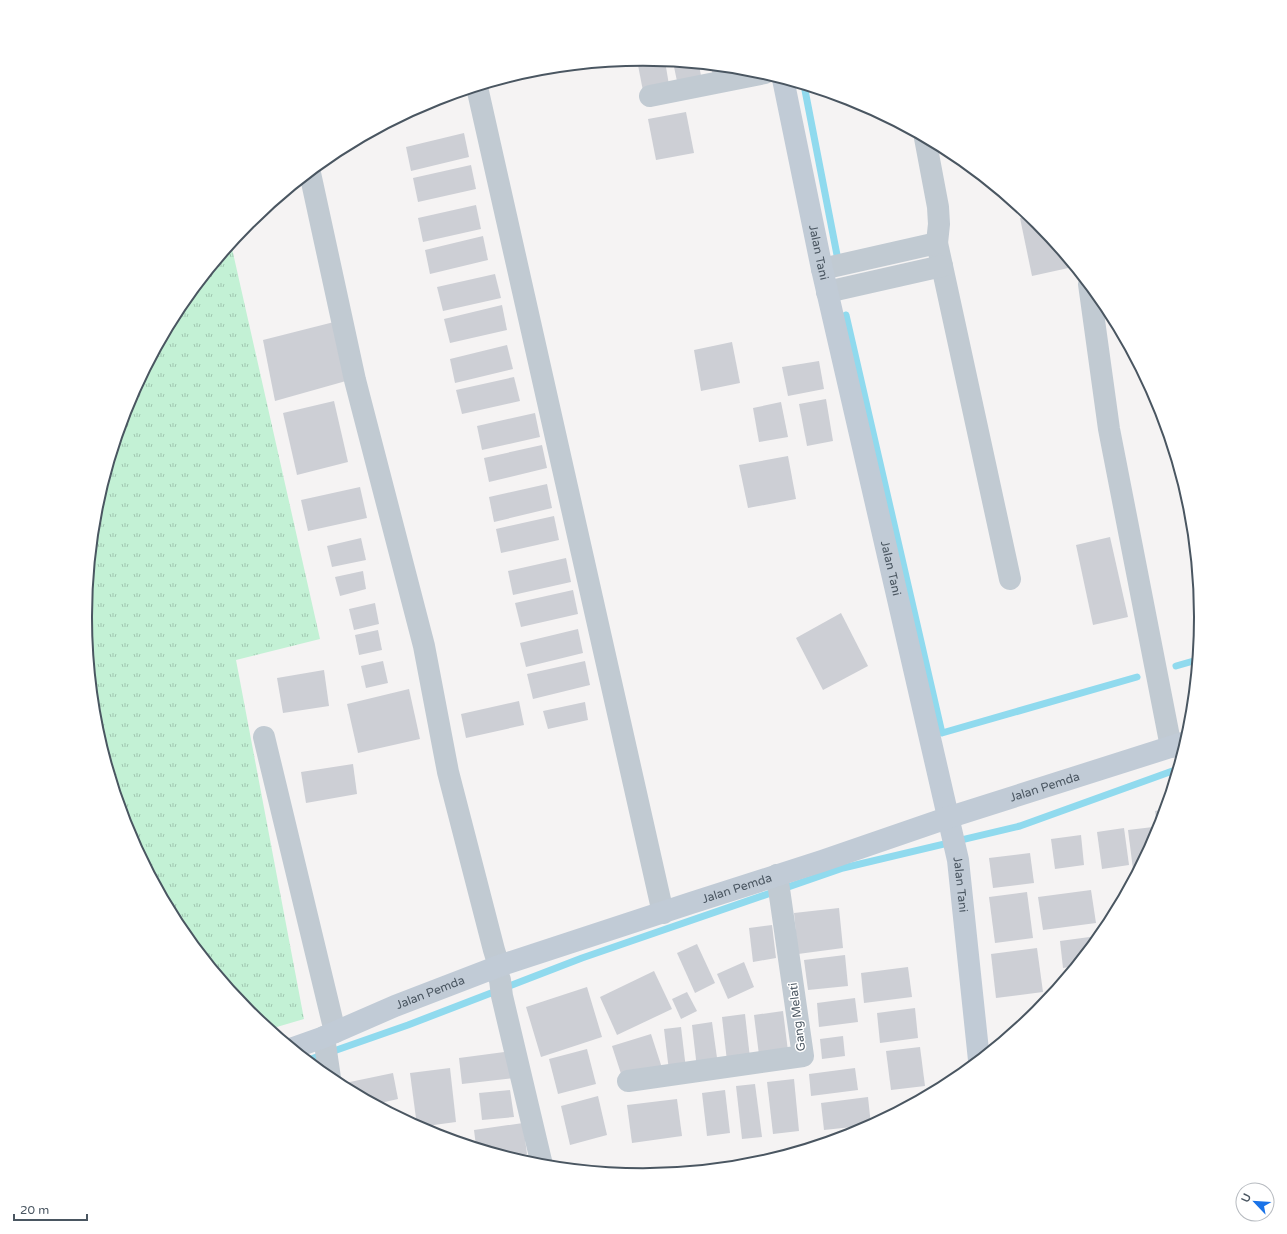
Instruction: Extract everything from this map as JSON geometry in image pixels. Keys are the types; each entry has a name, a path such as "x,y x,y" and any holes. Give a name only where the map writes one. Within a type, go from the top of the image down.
{"street":[{"path":"650,96 750,77"},
{"name":"Jalan Tani","path":"784,85 822,269 958,860 978,1054"},
{"path":"478,92 663,913"},
{"path":"926,144 938,207 939,224 937,243 1010,578"},
{"path":"311,178 356,380 424,646 448,772 499,978 540,1158"},
{"path":"822,269 937,243"},
{"path":"899,251 904,274"},
{"path":"859,260 864,284"},
{"path":"828,292 942,266"},
{"path":"1089,294 1109,429 1178,744"},
{"path":"264,737 328,1051"},
{"name":"Jalan Pemda","path":"302,1049 328,1051 395,1006 499,978 663,913 822,862 949,825 1178,744"},
{"name":"Gang Melati","path":"628,1081 803,1056 777,876"}],"green space":[{"path":"232,250 320,639 236,660 304,1019 276,1027 254,1007 229,980 185,923 149,861 134,828 111,760 97,689 92,617 94,581 97,545 111,474 134,406 166,341 206,282"}],"building":[{"path":"638,66 666,67 669,85 643,91"},
{"path":"674,67 700,69 702,81 678,86"},
{"path":"712,71 733,74 714,82"},
{"path":"686,112 694,153 656,160 648,119"},
{"path":"464,133 469,157 411,171 406,147"},
{"path":"471,165 476,189 418,202 413,178"},
{"path":"476,205 481,229 423,242 418,218"},
{"path":"1022,217 1033,227 1069,268 1032,276 1020,218"},
{"path":"483,236 488,260 430,274 425,250"},
{"path":"495,274 501,298 443,311 437,287"},
{"path":"502,305 507,330 450,343 444,319"},
{"path":"334,322 346,381 275,401 263,340"},
{"path":"732,342 740,383 701,391 694,350"},
{"path":"507,345 513,369 455,383 450,359"},
{"path":"819,361 824,389 788,396 782,367"},
{"path":"514,377 520,401 462,414 456,390"},
{"path":"826,399 833,441 807,446 799,404"},
{"path":"334,401 348,462 297,475 283,413"},
{"path":"781,402 788,437 759,442 753,408"},
{"path":"535,413 540,437 482,450 477,426"},
{"path":"542,445 547,468 489,482 484,458"},
{"path":"788,456 796,499 748,508 739,465"},
{"path":"547,484 552,508 494,522 489,497"},
{"path":"360,487 367,518 308,531 301,500"},
{"path":"554,516 559,540 501,553 496,529"},
{"path":"1110,537 1128,617 1093,625 1076,545"},
{"path":"361,538 366,560 332,567 327,546"},
{"path":"566,558 571,582 513,595 508,571"},
{"path":"363,571 366,589 340,596 335,577"},
{"path":"573,590 578,614 521,627 515,603"},
{"path":"375,603 379,624 354,630 349,609"},
{"path":"841,613 868,666 823,690 796,638"},
{"path":"578,629 583,653 526,667 520,643"},
{"path":"378,630 382,650 359,655 355,635"},
{"path":"383,661 388,683 366,688 361,666"},
{"path":"585,661 590,685 533,699 527,674"},
{"path":"324,670 329,706 283,713 277,678"},
{"path":"409,689 420,739 358,753 347,704"},
{"path":"519,701 524,725 466,738 461,714"},
{"path":"585,702 588,720 548,729 543,711"},
{"path":"353,764 357,794 306,803 301,772"},
{"path":"1159,810 1156,819 1155,811"},
{"path":"1153,827 1133,870 1128,830"},
{"path":"1124,828 1129,865 1102,869 1097,832"},
{"path":"1081,835 1084,865 1055,869 1051,839"},
{"path":"1030,853 1034,883 993,888 989,858"},
{"path":"1091,890 1096,923 1043,930 1038,897"},
{"path":"1027,892 1033,938 995,943 989,897"},
{"path":"839,908 843,948 798,954 794,913"},
{"path":"772,925 776,958 753,962 749,928"},
{"path":"1092,937 1069,967 1063,968 1060,941"},
{"path":"697,944 715,983 695,993 677,953"},
{"path":"1037,948 1043,992 996,998 991,954"},
{"path":"845,955 848,986 808,990 804,960"},
{"path":"744,962 754,987 728,999 717,974"},
{"path":"908,967 912,997 864,1003 861,973"},
{"path":"654,971 672,1009 617,1035 600,997"},
{"path":"587,987 602,1037 541,1057 526,1007"},
{"path":"687,992 697,1011 681,1019 672,999"},
{"path":"855,998 858,1022 819,1027 817,1003"},
{"path":"915,1008 918,1038 880,1043 877,1013"},
{"path":"783,1011 788,1051 759,1055 754,1015"},
{"path":"745,1014 750,1058 727,1061 722,1017"},
{"path":"712,1022 718,1065 697,1068 692,1025"},
{"path":"681,1027 686,1069 669,1071 664,1029"},
{"path":"651,1034 662,1068 623,1080 612,1046"},
{"path":"843,1036 845,1056 822,1059 820,1039"},
{"path":"920,1047 925,1086 891,1090 886,1051"},
{"path":"587,1049 596,1084 558,1094 549,1059"},
{"path":"511,1051 514,1078 462,1084 459,1058"},
{"path":"450,1068 456,1122 431,1125 416,1118 410,1073"},
{"path":"855,1068 858,1090 811,1096 809,1074"},
{"path":"393,1073 398,1099 384,1102 349,1082"},
{"path":"794,1079 799,1131 773,1134 767,1082"},
{"path":"755,1084 762,1137 742,1139 736,1086"},
{"path":"510,1090 514,1117 482,1120 479,1093"},
{"path":"725,1090 730,1133 707,1136 702,1093"},
{"path":"598,1096 607,1135 570,1145 561,1106"},
{"path":"868,1097 870,1119 851,1127 824,1130 821,1103"},
{"path":"677,1099 682,1136 632,1143 627,1105"},
{"path":"523,1123 527,1154 475,1142 474,1130"}],"waterway":[{"path":"805,90 837,255"},
{"path":"846,315 942,733 1137,677"},
{"path":"1176,666 1192,661"},
{"path":"314,1058 408,1025 582,958 843,868 1020,826 1172,771"}]}
